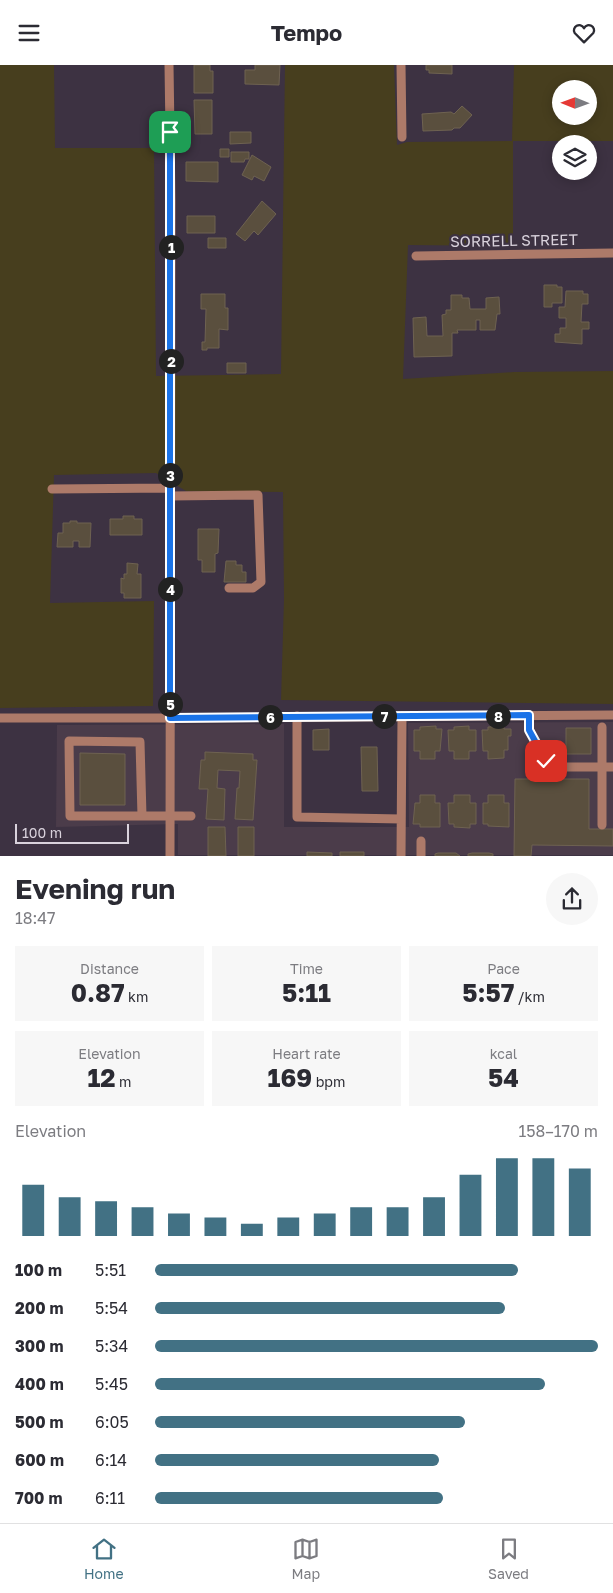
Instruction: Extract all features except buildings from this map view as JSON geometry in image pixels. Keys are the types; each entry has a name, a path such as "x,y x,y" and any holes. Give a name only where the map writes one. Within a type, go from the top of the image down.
{"street":[{"path":"169,65 171,199 170,855"},
{"path":"402,65 402,137"},
{"name":"SORRELL STREET","path":"416,257 613,253"},
{"path":"52,489 258,495 261,582 253,587 228,588"},
{"path":"529,715 529,730 546,761 553,767 613,767"},
{"path":"0,717 170,718 613,715"},
{"path":"296,716 297,817 401,819"},
{"path":"401,855 402,716"},
{"path":"602,727 602,825"},
{"path":"142,816 140,742 69,741 70,816 142,816 170,816 191,816"},
{"path":"421,841 421,855"}],"shaded area":[{"path":"613,722 613,855 178,855 178,824 56,827 57,725 284,724 284,827 409,827 408,723"}],"sand":[{"path":"0,65 54,65 55,148 154,148 156,376 281,374 285,65 394,65 397,145 407,142 512,141 514,65 613,65 613,141 597,141 597,135 552,135 552,141 513,141 513,246 408,245 403,379 514,372 613,371 613,704 281,700 284,599 283,492 186,491 156,473 54,475 50,603 154,601 153,706 0,708"}],"route":[{"path":"170,132 170,718 529,715 529,730 546,761"}]}
